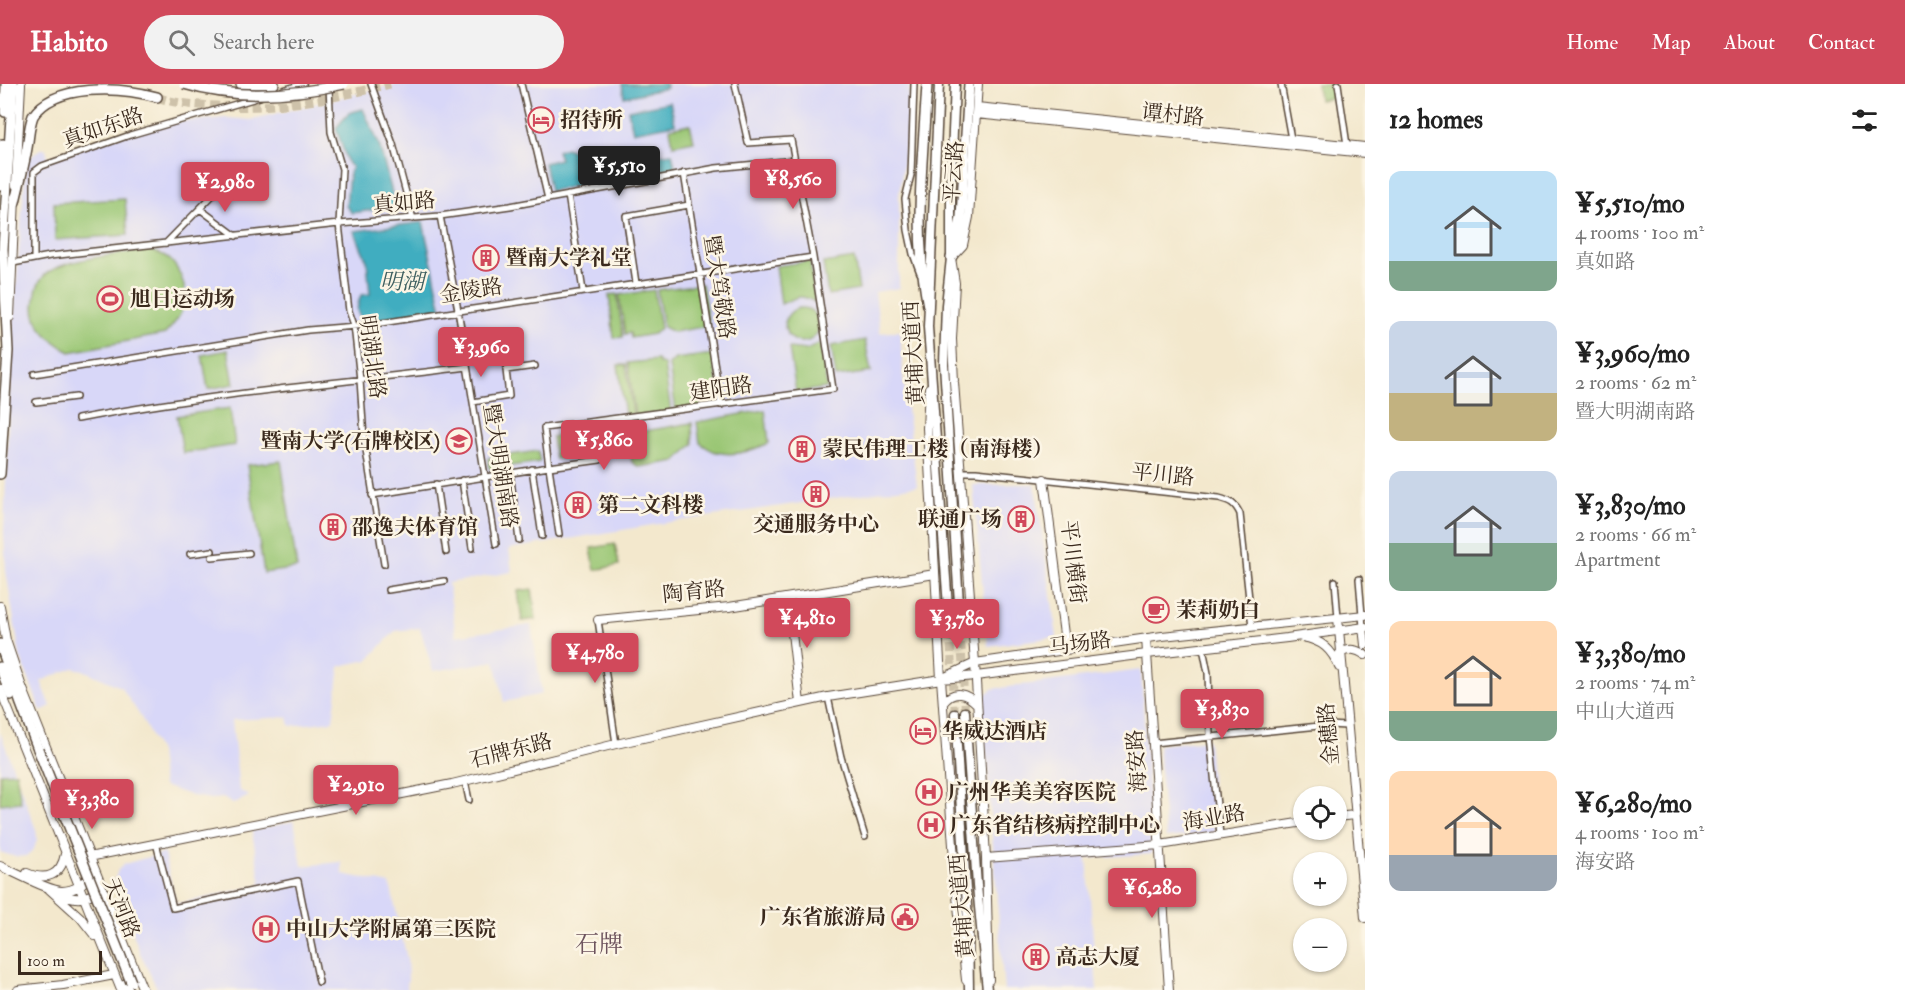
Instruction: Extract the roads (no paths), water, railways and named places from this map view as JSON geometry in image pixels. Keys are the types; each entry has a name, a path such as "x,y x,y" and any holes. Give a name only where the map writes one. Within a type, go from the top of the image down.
{"highway":[{"path":"0,474 8,351 3,249 6,84"},
{"path":"0,186 13,84"},
{"path":"15,202 28,147 31,123 36,111 47,97 62,87 80,84 130,89 157,97 140,84"},
{"path":"184,84 219,93 257,95 285,94 344,84"},
{"path":"241,84 274,84"},
{"path":"927,84 920,191 924,286 928,306"},
{"path":"951,258 955,250 961,217 969,84"},
{"path":"0,644 36,750"},
{"path":"0,667 36,750"},
{"name":"天河路","path":"36,750 128,987"}],"main road":[{"path":"8,351 21,84"},
{"name":"黄埔大道西","path":"939,84 928,306 930,371 949,621"},
{"name":"黄埔大道西","path":"955,84 951,178 951,258 946,305 944,364 960,619"},
{"name":"平云路","path":"951,258 960,249 967,230 978,84"},
{"name":"谭村路","path":"976,110 1365,147"},
{"name":"谭村路","path":"976,110 1365,153"},
{"path":"951,258 955,290 953,366 976,676 986,858 988,990"},
{"path":"930,371 927,428 941,679 956,887 968,990"},
{"name":"平川横街","path":"1044,479 1066,650"},
{"name":"陶育路","path":"598,620 729,607 935,574"},
{"path":"788,598 800,703"},
{"path":"0,606 12,659 143,990"},
{"name":"马场路","path":"941,679 975,663 1146,638 1364,615"},
{"path":"938,621 945,634 955,637 965,632 971,616"},
{"name":"金穗路","path":"1338,618 1365,918"},
{"path":"1305,621 1307,634"},
{"path":"1364,627 1365,645"},
{"name":"马场路","path":"941,679 1364,627"},
{"path":"1168,636 1170,651"},
{"path":"1294,637 1310,638 1325,646 1332,653 1342,674"},
{"name":"海安路","path":"1146,638 1169,990"},
{"path":"1340,653 1354,649 1365,655"},
{"name":"石牌东路","path":"89,857 465,781 616,744 828,697 941,679"},
{"path":"0,689 114,975 128,987"},
{"path":"943,703 950,695 961,693 966,694 977,704"},
{"name":"黄埔大道西","path":"965,712 978,896 988,990"},
{"name":"黄埔大道西","path":"955,714 967,906 968,990"},
{"path":"52,821 65,821 72,813"},
{"path":"1347,816 1355,815"},
{"name":"海业路","path":"986,858 1160,845 1293,824"},
{"path":"0,861 30,874 46,877 61,866 65,853"},
{"path":"43,885 60,891 78,886 88,877 89,857"},
{"path":"0,866 74,900 102,890"},
{"path":"43,885 80,917 101,944"},
{"path":"98,935 108,928 118,929"},
{"path":"18,990 63,988 114,975"}],"street":[{"name":"真如东路","path":"34,259 34,172 42,166 130,135 303,84"},
{"name":"明湖北路","path":"329,84 331,132 342,169 339,224 349,311 354,325 364,438 384,564"},
{"path":"371,84 393,144 413,219"},
{"path":"521,84 548,199"},
{"path":"735,84 748,143 791,140 813,257"},
{"path":"914,84 911,175 905,199 913,254 924,286"},
{"path":"1281,84 1291,139"},
{"path":"1338,84 1347,145"},
{"name":"真如路","path":"13,263 339,224 441,216 548,199 684,173 795,160"},
{"name":"暨大笃敬路","path":"684,173 722,405"},
{"path":"166,243 214,194"},
{"path":"568,195 583,291"},
{"path":"636,283 626,216 689,206"},
{"path":"200,209 236,236"},
{"path":"906,213 911,219 921,214"},
{"name":"暨大明湖南路","path":"441,216 496,544"},
{"name":"金陵路","path":"34,374 233,341 368,325 813,257"},
{"name":"建阳路","path":"549,467 544,428 833,390 813,257"},
{"path":"473,402 509,396 506,370 535,366"},
{"path":"78,419 237,394 467,367"},
{"path":"36,402 76,397"},
{"path":"372,495 600,460 595,422"},
{"path":"549,467 559,534"},
{"path":"532,469 542,536"},
{"name":"平川路","path":"961,472 1228,500 1236,505 1240,514 1252,627"},
{"path":"510,473 519,540"},
{"path":"462,480 472,548"},
{"path":"436,484 447,552"},
{"path":"190,554 249,553"},
{"path":"1359,579 1364,627"},
{"path":"388,590 444,580"},
{"path":"1335,581 1338,618"},
{"path":"598,620 616,744"},
{"path":"1203,648 1208,674 1210,736 1220,835"},
{"path":"828,697 841,757 866,837"},
{"path":"1154,743 1329,725 1346,726"},
{"path":"465,781 469,800"},
{"path":"156,843 173,908 298,881 319,982"}],"water":[{"path":"622,84 666,84 667,88 624,97"},
{"path":"670,102 675,124 633,132 628,110"},
{"path":"363,109 379,144 396,207 352,213 346,206 349,173 352,167 348,164 336,128 349,113"},
{"path":"566,148 598,162 672,153 675,167 550,191 544,163 560,159 557,151"},
{"name":"明湖","path":"423,222 442,310 364,322 357,309 361,295 370,294 367,261 354,231"}],"tunnel":[{"path":"157,97 194,105 260,106 325,98 390,84"},
{"path":"960,619 965,712"},
{"path":"949,621 955,714"}],"place":[{"name":"招待所","path":"541,120"},
{"name":"暨南大学礼堂","path":"486,258"},
{"name":"旭日运动场","path":"110,299"},
{"name":"暨南大学(石牌校区)","path":"459,441"},
{"name":"蒙民伟理工楼（南海楼）","path":"802,449"},
{"name":"交通服务中心","path":"816,494"},
{"name":"第二文科楼","path":"578,505"},
{"name":"联通广场","path":"1021,519"},
{"name":"邵逸夫体育馆","path":"333,527"},
{"name":"茉莉奶白","path":"1156,610"},
{"name":"华威达酒店","path":"923,731"},
{"name":"广州华美美容医院","path":"929,792"},
{"name":"广东省结核病控制中心","path":"931,825"},
{"name":"广东省旅游局","path":"905,917"},
{"name":"中山大学附属第三医院","path":"266,929"},
{"name":"高志大厦","path":"1036,957"}],"district":[{"name":"石牌","path":"599,944"}]}
